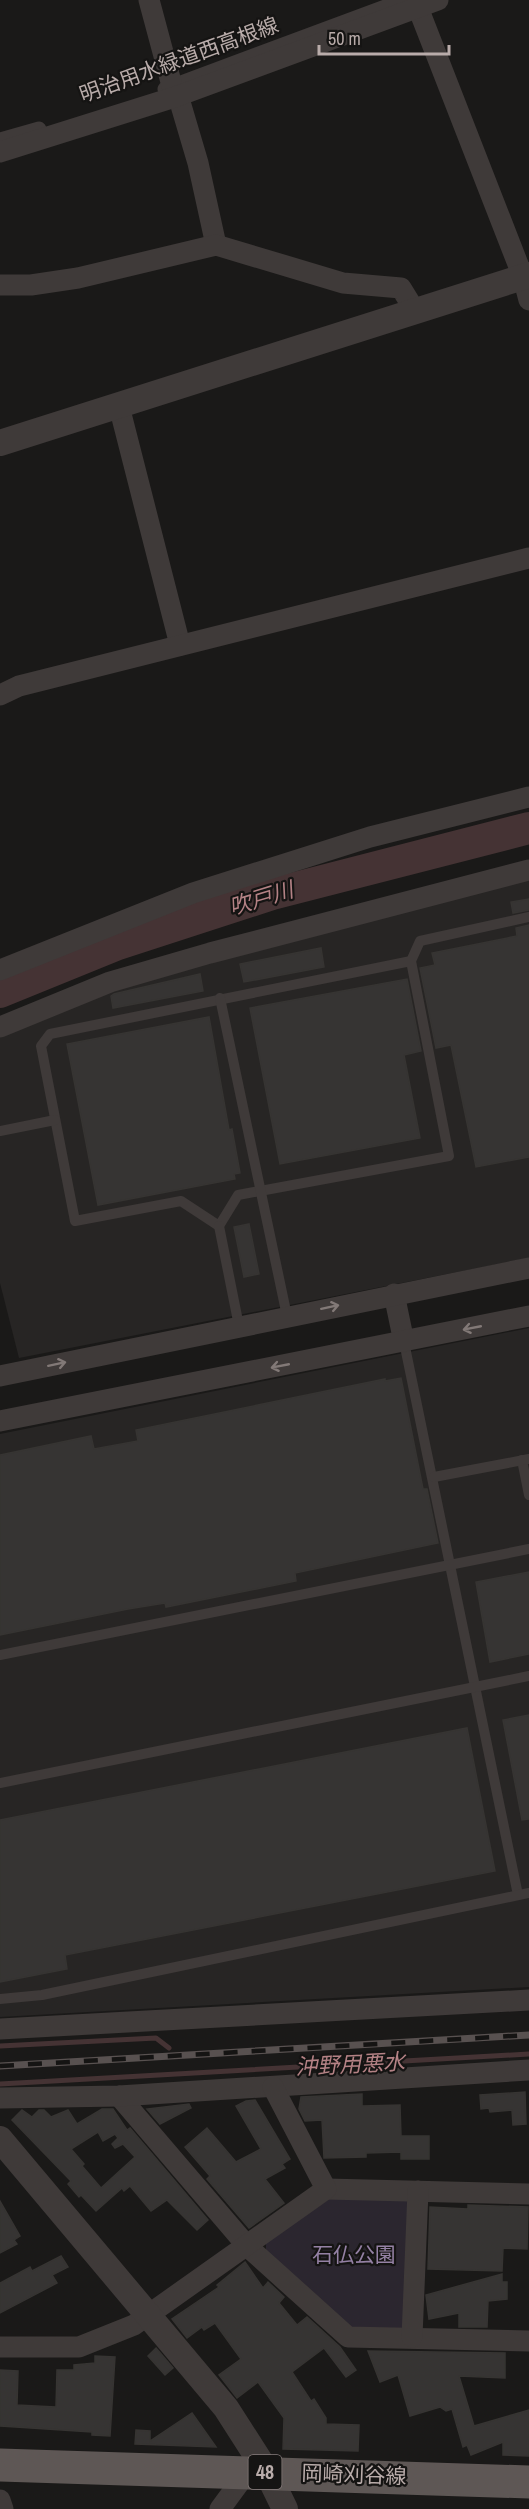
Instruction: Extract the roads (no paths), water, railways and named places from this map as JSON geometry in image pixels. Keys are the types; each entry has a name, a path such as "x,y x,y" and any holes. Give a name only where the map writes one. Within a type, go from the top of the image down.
{"main road":[{"name":"岡崎刈谷線","path":"0,2465 257,2471 529,2482"}],"street":[{"path":"149,0 173,92 180,102 198,163 216,245"},
{"path":"0,152 173,92 419,2 527,284 412,314 0,444"},
{"name":"明治用水緑道西高根線","path":"0,140 173,92"},
{"path":"0,285 31,285 78,278 216,245 343,283 401,288 409,301 412,314"},
{"path":"119,406 180,645"},
{"path":"0,695 19,686 529,558"},
{"path":"0,970 193,893 370,837 529,797"},
{"path":"0,1027 39,1009 132,975 529,870"},
{"path":"0,1376 529,1268"},
{"path":"394,1294 404,1342"},
{"path":"0,1421 529,1316"},
{"path":"0,2029 529,2000"},
{"path":"0,2098 119,2096 529,2070"},
{"path":"273,2087 327,2190"},
{"path":"119,2096 248,2247 348,2337 529,2341"},
{"path":"0,2139 226,2408 257,2471 285,2509"},
{"path":"0,2347 79,2347 134,2325 327,2190 529,2194"},
{"path":"412,2337 418,2191"},
{"path":"219,2509 257,2471"},
{"path":"0,2500 3,2509"}],"lane":[{"path":"239,1326 219,1226 238,1195 449,1156 411,961 420,941 529,917"},
{"path":"219,1226 181,1201 75,1221 41,1046 50,1034 411,961"},
{"path":"220,999 287,1316"},
{"path":"0,1131 55,1120"},
{"path":"0,2000 42,1995 524,1894 476,1686 404,1342"},
{"path":"434,1477 526,1459 529,1495"},
{"path":"0,1655 529,1549"},
{"path":"0,1783 529,1676"}],"waterway":[{"name":"吹戸川","path":"0,992 118,944 272,894 529,828"},
{"name":"沖野用悪水","path":"0,2046 156,2038 169,2048"},
{"name":"沖野用悪水","path":"0,2084 529,2054"}],"railway":[{"path":"0,2066 529,2035"}],"park label":[{"name":"石仏公園","path":"354,2255"}]}
